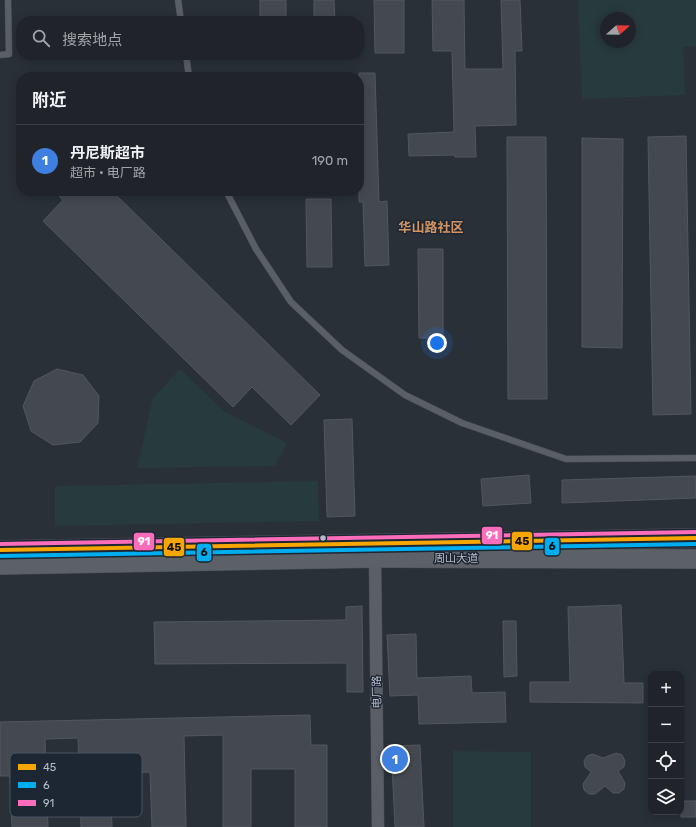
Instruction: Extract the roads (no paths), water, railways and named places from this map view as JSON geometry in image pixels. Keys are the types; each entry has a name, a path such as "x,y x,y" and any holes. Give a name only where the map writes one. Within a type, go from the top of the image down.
{"main road":[{"name":"周山大道","path":"0,550 696,538"},
{"name":"周山大道","path":"0,565 375,558 696,559"}],"street":[{"name":"电厂路","path":"375,558 378,827"}],"lane":[{"path":"0,54 9,54 8,0"},
{"path":"178,0 180,16"},
{"path":"187,60 188,72"},
{"path":"229,196 256,249 291,302 342,350 405,395 462,423 566,459 696,458"}],"place":[{"name":"丹尼斯超市","path":"395,759"}],"district":[{"name":"华山路社区","path":"431,227"}]}
